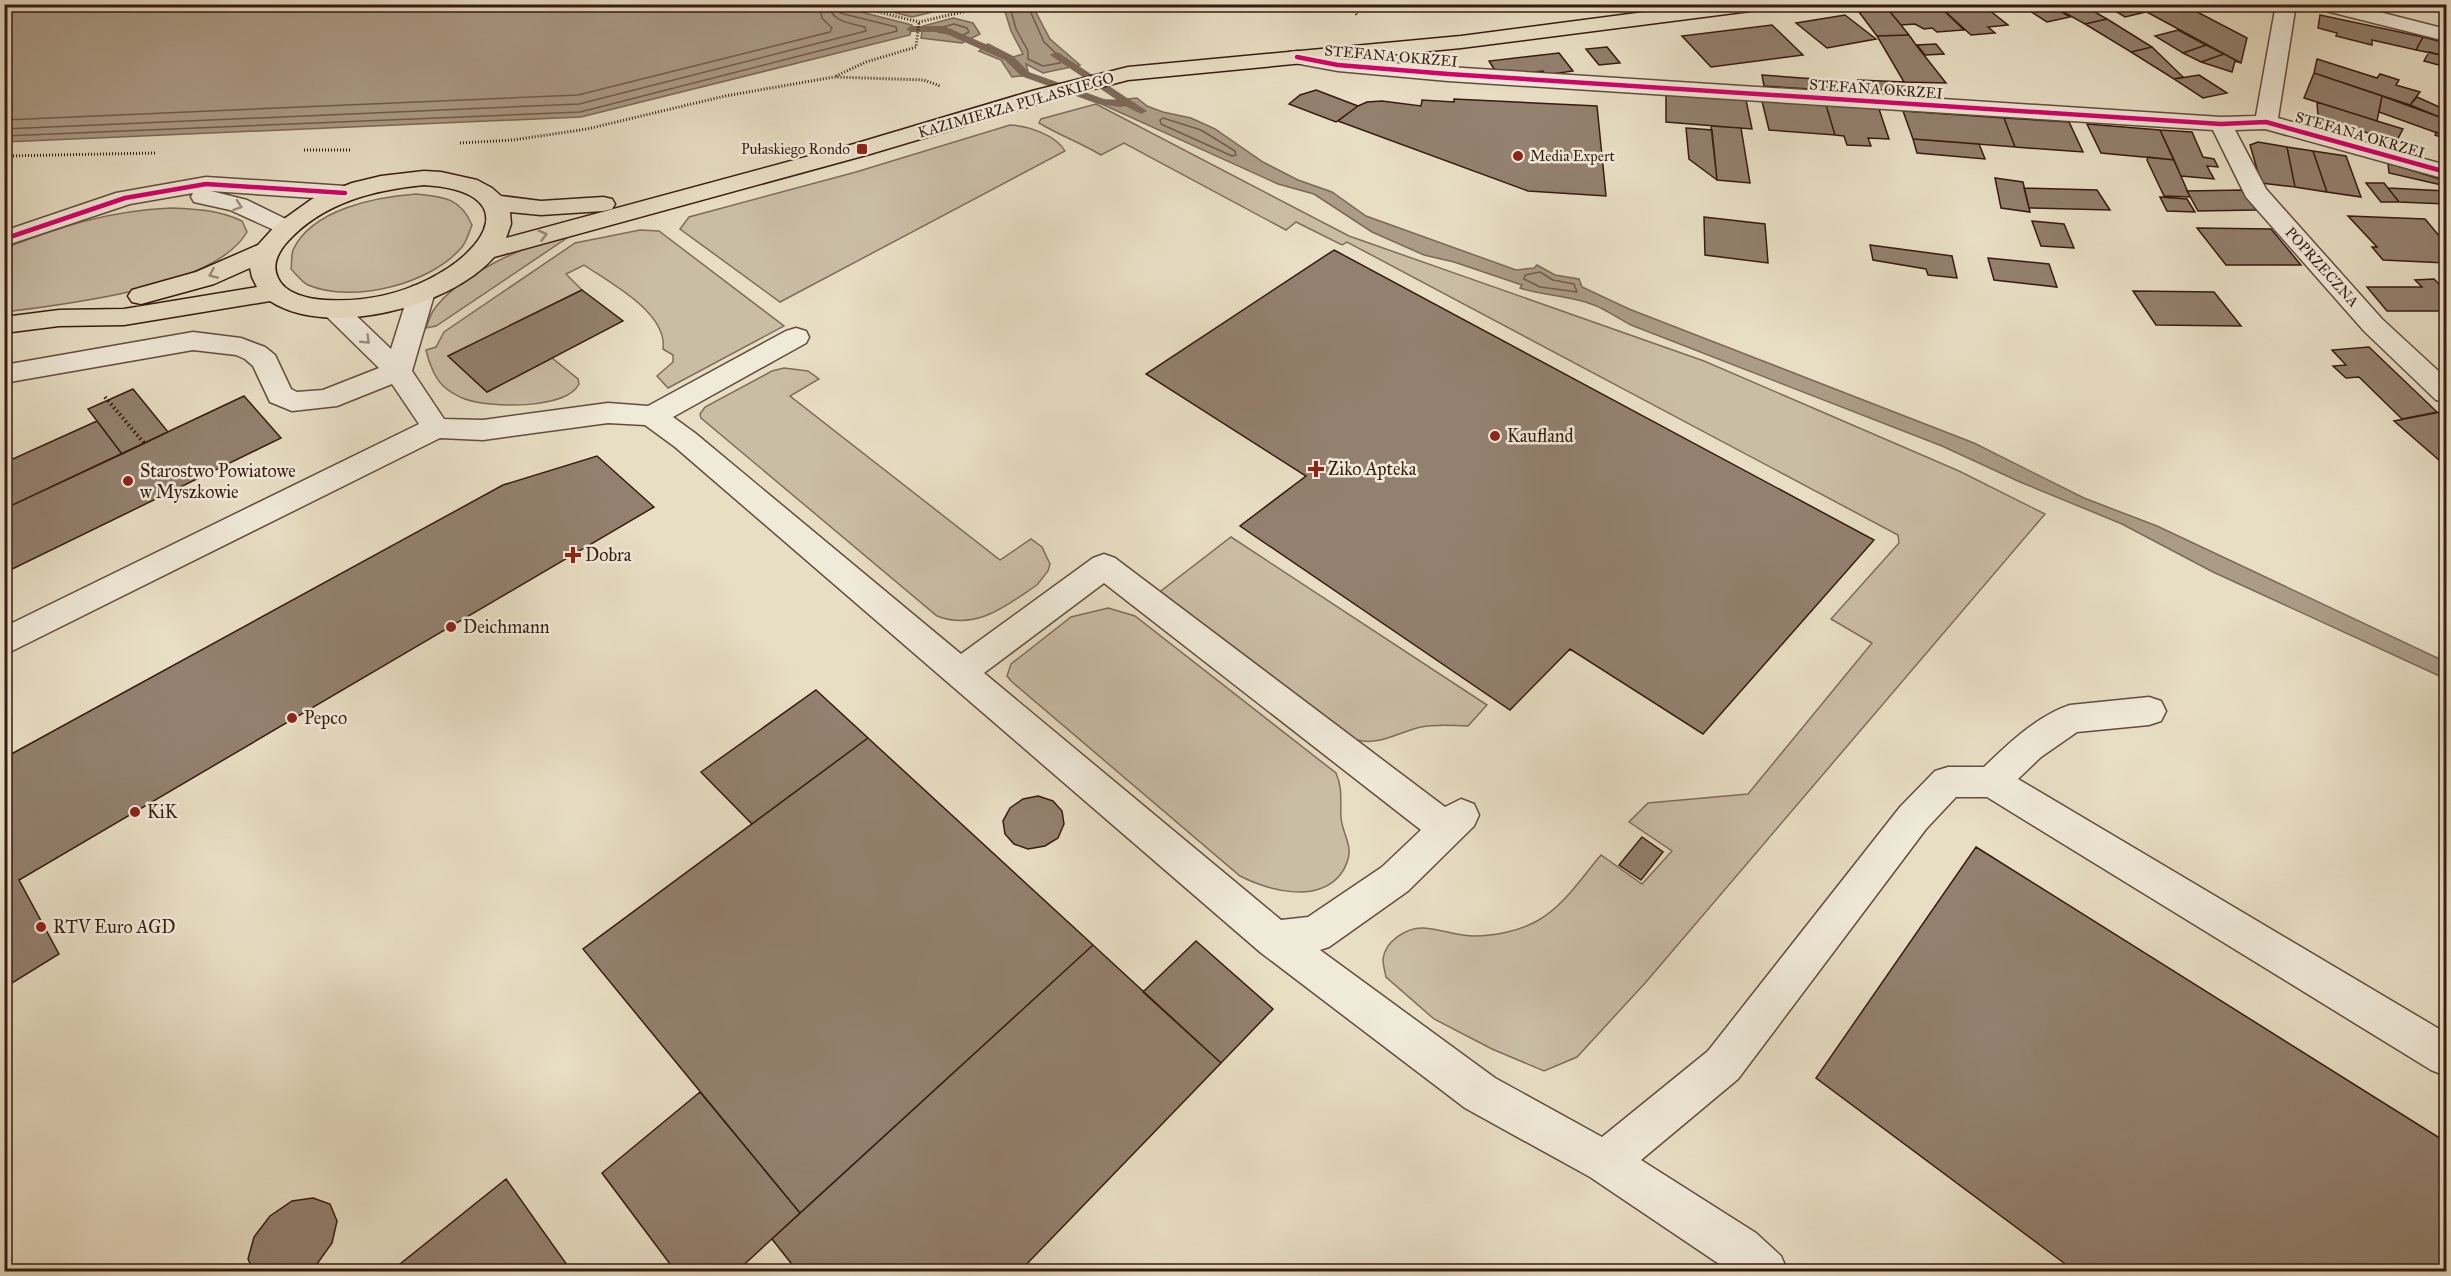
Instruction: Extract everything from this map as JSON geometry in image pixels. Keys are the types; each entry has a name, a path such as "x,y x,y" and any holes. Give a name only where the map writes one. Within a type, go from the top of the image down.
{"main road":[{"name":"KAZIMIERZA PUŁASKIEGO","path":"486,251 862,149 1040,96 1128,74 1461,42 1758,4"},
{"path":"399,180 448,180 468,184 484,192 495,203 500,217 498,233 486,251 455,276 422,292 393,302 334,309 310,306 290,301 274,292 265,280 262,266 266,251 285,228 302,215 345,193 399,180"},
{"name":"KAZIMIERZA PUŁASKIEGO","path":"495,203 541,208 612,203 709,190"},
{"path":"59,318 205,278 266,251"},
{"path":"4,325 59,318 124,317 274,292"}],"street":[{"path":"2266,122 2286,4"},
{"path":"2321,4 2446,35"},
{"name":"STEFANA OKRZEI","path":"1297,57 1338,65 1448,74 2221,124 2266,122 2446,172"},
{"name":"POPRZECZNA","path":"2221,124 2255,192 2373,325 2446,393"},
{"path":"4,239 102,204 206,183 345,193"},
{"path":"160,191 238,205 285,228"},
{"path":"398,371 422,292"},
{"path":"334,309 398,371 436,428"},
{"path":"652,416 796,337"},
{"path":"4,374 193,341 230,345 255,352 265,361 280,395 292,402 327,399 398,371"},
{"path":"4,642 436,428 483,430 608,413 652,416 685,440 1274,939 1480,1093 1605,1162 1740,1249 1765,1272"},
{"path":"959,674 1104,566 1454,822 1395,879 1315,934 1274,939"},
{"path":"1992,782 2029,747 2070,719 2149,711"},
{"path":"1605,1162 1723,1065 1913,818 1948,782 1992,782 2446,1056"}],"path":[{"path":"846,4 919,22 984,7 983,4"},
{"path":"834,77 866,62 916,47 919,22"},
{"path":"454,144 513,140 588,129 725,96 834,77 924,80 1000,108"},
{"path":"301,150 360,150"},
{"path":"4,156 159,153"}],"shaded area":[{"path":"1096,104 1349,236 1704,361 1959,471 2045,514 1646,982 1577,1057 1544,1071 1492,1049 1434,1019 1386,977 1383,959 1388,946 1398,936 1417,928 1482,936 1530,925 1564,900 1601,855 1642,884 1672,851 1629,822 1648,803 1748,794 1872,643 1831,619 1899,543 1898,535 1347,242 1342,245 1296,222 1286,230 1124,143 1101,155 1039,123 1041,119"},
{"path":"1010,125 1041,132 1055,140 1065,151 780,302 680,229 689,217 856,172"},
{"path":"416,194 450,200 462,209 472,225 462,247 431,271 390,287 347,292 308,285 291,269 293,250 302,236 315,224 330,215 365,202"},
{"path":"171,208 225,214 242,221 247,232 230,251 204,267 172,280 100,298 5,312 5,248 105,216"},
{"path":"640,230 659,231 784,326 668,388 657,376 673,362 673,355 663,349 662,336 656,323 635,300 584,265 566,274 582,290 448,356 487,392 552,358 578,379 579,384 571,392 559,399 544,403 491,404 463,398 448,390 437,378 426,350 436,347 444,332 575,243"},
{"path":"567,238 436,326 426,328 433,311 443,299 475,274 533,246"},
{"path":"784,368 808,371 819,379 790,396 1000,560 1031,539 1042,547 1050,564 1048,571 1037,585 1002,608 978,618 951,620 937,616 701,418 700,414 705,407 772,371"},
{"path":"1231,537 1487,705 1468,726 1427,726 1379,740 1353,739 1157,594"},
{"path":"1108,608 1135,616 1336,773 1340,790 1342,822 1349,852 1344,870 1330,884 1305,892 1292,892 1264,886 1240,876 1007,676 1011,664 1071,617"}],"water":[{"path":"830,4 912,25 910,35 581,117 5,142 5,5"},
{"path":"864,4 966,4 912,17 864,5"},
{"path":"1003,5 1032,5 1050,39 1080,65 1043,73 1026,64 1029,75 1012,77 1001,60 979,51 988,44 1013,57 1023,54 1011,31"},
{"path":"953,18 973,23 980,34 962,43 921,38 923,26"},
{"path":"1137,98 1147,106 1191,118 1215,129 1263,162 1298,180 1332,192 1366,216 1516,270 1534,268 1537,265 1555,275 1579,279 1582,287 1629,309 1974,443 2084,498 2157,526 2446,662 2446,679 2213,572 2122,524 2020,482 1942,446 1631,325 1594,305 1576,299 1520,288 1522,285 1454,262 1424,255 1372,232 1314,194 1278,184 1097,102"}],"building":[{"path":"1902,4 1937,4 1964,30 1937,32 1932,28 1924,29 1915,24 1901,25 1886,7"},
{"path":"1937,4 1973,4 1980,11 1989,10 2008,25 1988,27 1995,33 1971,35"},
{"path":"2019,4 2049,4 2070,17 2047,22"},
{"path":"2049,4 2081,4 2107,19 2085,24"},
{"path":"2104,4 2132,4 2146,12 2125,17"},
{"path":"2132,4 2182,4 2247,38 2241,63"},
{"path":"1886,7 1909,35 1877,36 1859,12"},
{"path":"1845,15 1876,39 1827,48 1796,23"},
{"path":"2320,15 2423,37 2416,50 2372,40 2372,45 2336,36 2337,33 2318,28"},
{"path":"2107,19 2152,47 2131,52 2085,24"},
{"path":"1772,25 1803,55 1711,67 1682,36"},
{"path":"2178,30 2206,45 2183,53 2155,36"},
{"path":"1909,35 1946,83 1904,82 1877,36"},
{"path":"2423,37 2446,43 2446,56 2416,50"},
{"path":"1936,44 1944,54 1925,55 1917,45"},
{"path":"2206,45 2224,54 2201,62 2183,53"},
{"path":"1607,47 1620,63 1599,65 1586,49"},
{"path":"2152,47 2183,77 2174,79 2131,52"},
{"path":"2429,52 2446,56 2446,67 2424,61"},
{"path":"1559,53 1573,71 1545,75 1543,71 1496,72 1489,61"},
{"path":"2224,54 2241,63 2235,61 2232,72 2201,62"},
{"path":"2317,59 2377,78 2380,74 2399,80 2396,85 2420,92 2410,105 2314,73"},
{"path":"2314,73 2382,96 2377,121 2304,98"},
{"path":"1762,75 1829,80 1841,91 1764,86"},
{"path":"2199,75 2227,93 2203,98 2174,79"},
{"path":"1858,80 1905,82 1909,91 1862,89"},
{"path":"1316,90 1358,106 1336,122 1289,104 1300,95"},
{"path":"1666,95 1746,100 1752,129 1666,122"},
{"path":"2382,96 2442,118 2440,134 2379,112"},
{"path":"2417,97 2446,110 2446,114 2442,118 2410,105"},
{"name":"Media Expert","path":"1454,99 1597,106 1606,196 1528,191 1338,121 1367,102 1382,101 1421,106 1422,100 1454,102"},
{"path":"1762,101 1826,105 1835,135 1769,130"},
{"path":"2317,102 2403,129 2396,142 2318,117"},
{"path":"1826,105 1879,109 1889,139 1868,138 1871,146 1847,145 1844,136 1835,135"},
{"path":"1903,111 2004,118 2015,147 1913,139"},
{"path":"2004,118 2069,122 2083,152 2015,147"},
{"path":"2442,120 2446,121 2446,139 2435,135 2436,132 2440,134"},
{"path":"2087,124 2160,130 2174,160 2101,153"},
{"path":"1711,126 1741,128 1750,183 1717,180"},
{"path":"1686,128 1712,130 1717,180 1689,159"},
{"path":"2160,130 2192,132 2203,157 2214,159 2218,167 2207,166 2214,179 2181,176"},
{"path":"1913,139 1979,144 1985,159 1917,153"},
{"path":"2258,142 2287,147 2295,187 2261,183 2250,145"},
{"path":"2287,147 2313,151 2327,192 2295,187"},
{"path":"2313,151 2346,156 2361,197 2327,192"},
{"path":"2148,157 2174,160 2190,197 2164,196 2147,160"},
{"path":"2388,163 2446,181 2446,186 2389,173"},
{"path":"1995,178 2023,182 2030,212 2001,208"},
{"path":"2366,183 2384,183 2399,202 2381,202"},
{"path":"2024,188 2097,190 2110,210 2029,208"},
{"path":"2388,188 2446,191 2446,204 2399,202"},
{"path":"2243,190 2256,210 2198,211 2187,191"},
{"path":"2160,197 2187,199 2195,212 2167,211"},
{"path":"2348,216 2425,219 2446,244 2446,263 2383,260 2372,247 2377,247"},
{"path":"1704,217 1765,224 1768,263 1705,255"},
{"path":"2032,221 2064,224 2074,248 2041,246"},
{"path":"2197,228 2271,229 2301,265 2226,265"},
{"path":"1870,245 1952,256 1957,278 1928,275 1926,269 1873,260"},
{"path":"1334,250 1874,540 1703,734 1570,649 1510,710 1240,526 1306,476 1146,374"},
{"path":"1988,258 2049,264 2057,287 1994,280"},
{"path":"2434,279 2442,287 2446,287 2446,311 2387,311 2367,287 2422,287 2415,280"},
{"path":"582,290 623,321 487,392 448,356"},
{"path":"2133,291 2214,292 2241,326 2156,325"},
{"path":"2369,347 2437,412 2402,419 2359,377 2346,378 2333,366 2346,365 2332,350"},
{"path":"133,389 168,432 122,454 88,409"},
{"name":"Starostwo Powiatowe w Myszkowie","path":"244,396 281,438 4,573 4,509"},
{"path":"2446,411 2446,466 2394,421"},
{"path":"97,421 122,454 4,509 4,463"},
{"path":"597,456 654,507 19,880 59,954 4,988 4,758 503,485"},
{"path":"816,690 868,738 752,824 701,772"},
{"path":"868,738 1093,945 800,1213 583,949"},
{"path":"1038,796 1053,801 1062,811 1064,824 1058,838 1045,846 1028,849 1014,844 1005,834 1003,821 1010,808 1023,799"},
{"path":"1642,837 1663,852 1641,880 1619,865"},
{"path":"1976,847 2446,1142 2446,1272 2076,1272 1816,1078"},
{"path":"1196,941 1273,1009 1221,1063 1143,992"},
{"path":"1093,945 1221,1063 1019,1272 798,1272 772,1239"},
{"path":"700,1092 800,1213 736,1272 676,1272 602,1173"},
{"path":"506,1179 572,1272 390,1272"},
{"path":"313,1198 330,1204 337,1221 332,1243 317,1264 305,1272 254,1272 248,1259 254,1237 270,1216 292,1201"}],"waterway":[{"path":"911,29 944,29 1009,58 1025,74 1102,102 1121,104"},
{"path":"1055,55 1141,111"}],"cycle path":[{"path":"1297,57 1338,65 1448,74 2221,124 2266,122 2446,172"},
{"path":"4,239 125,198 206,184 345,193"}],"place":[{"name":"Pułaskiego Rondo","path":"862,149"},
{"name":"Media Expert","path":"1518,156"},
{"name":"Kaufland","path":"1495,436"},
{"name":"Ziko Apteka","path":"1316,469"},
{"name":"Starostwo Powiatowe w Myszkowie","path":"128,481"},
{"name":"Dobra","path":"573,555"},
{"name":"Deichmann","path":"451,627"},
{"name":"Pepco","path":"292,718"},
{"name":"KiK","path":"135,812"},
{"name":"RTV Euro AGD","path":"41,927"}]}
